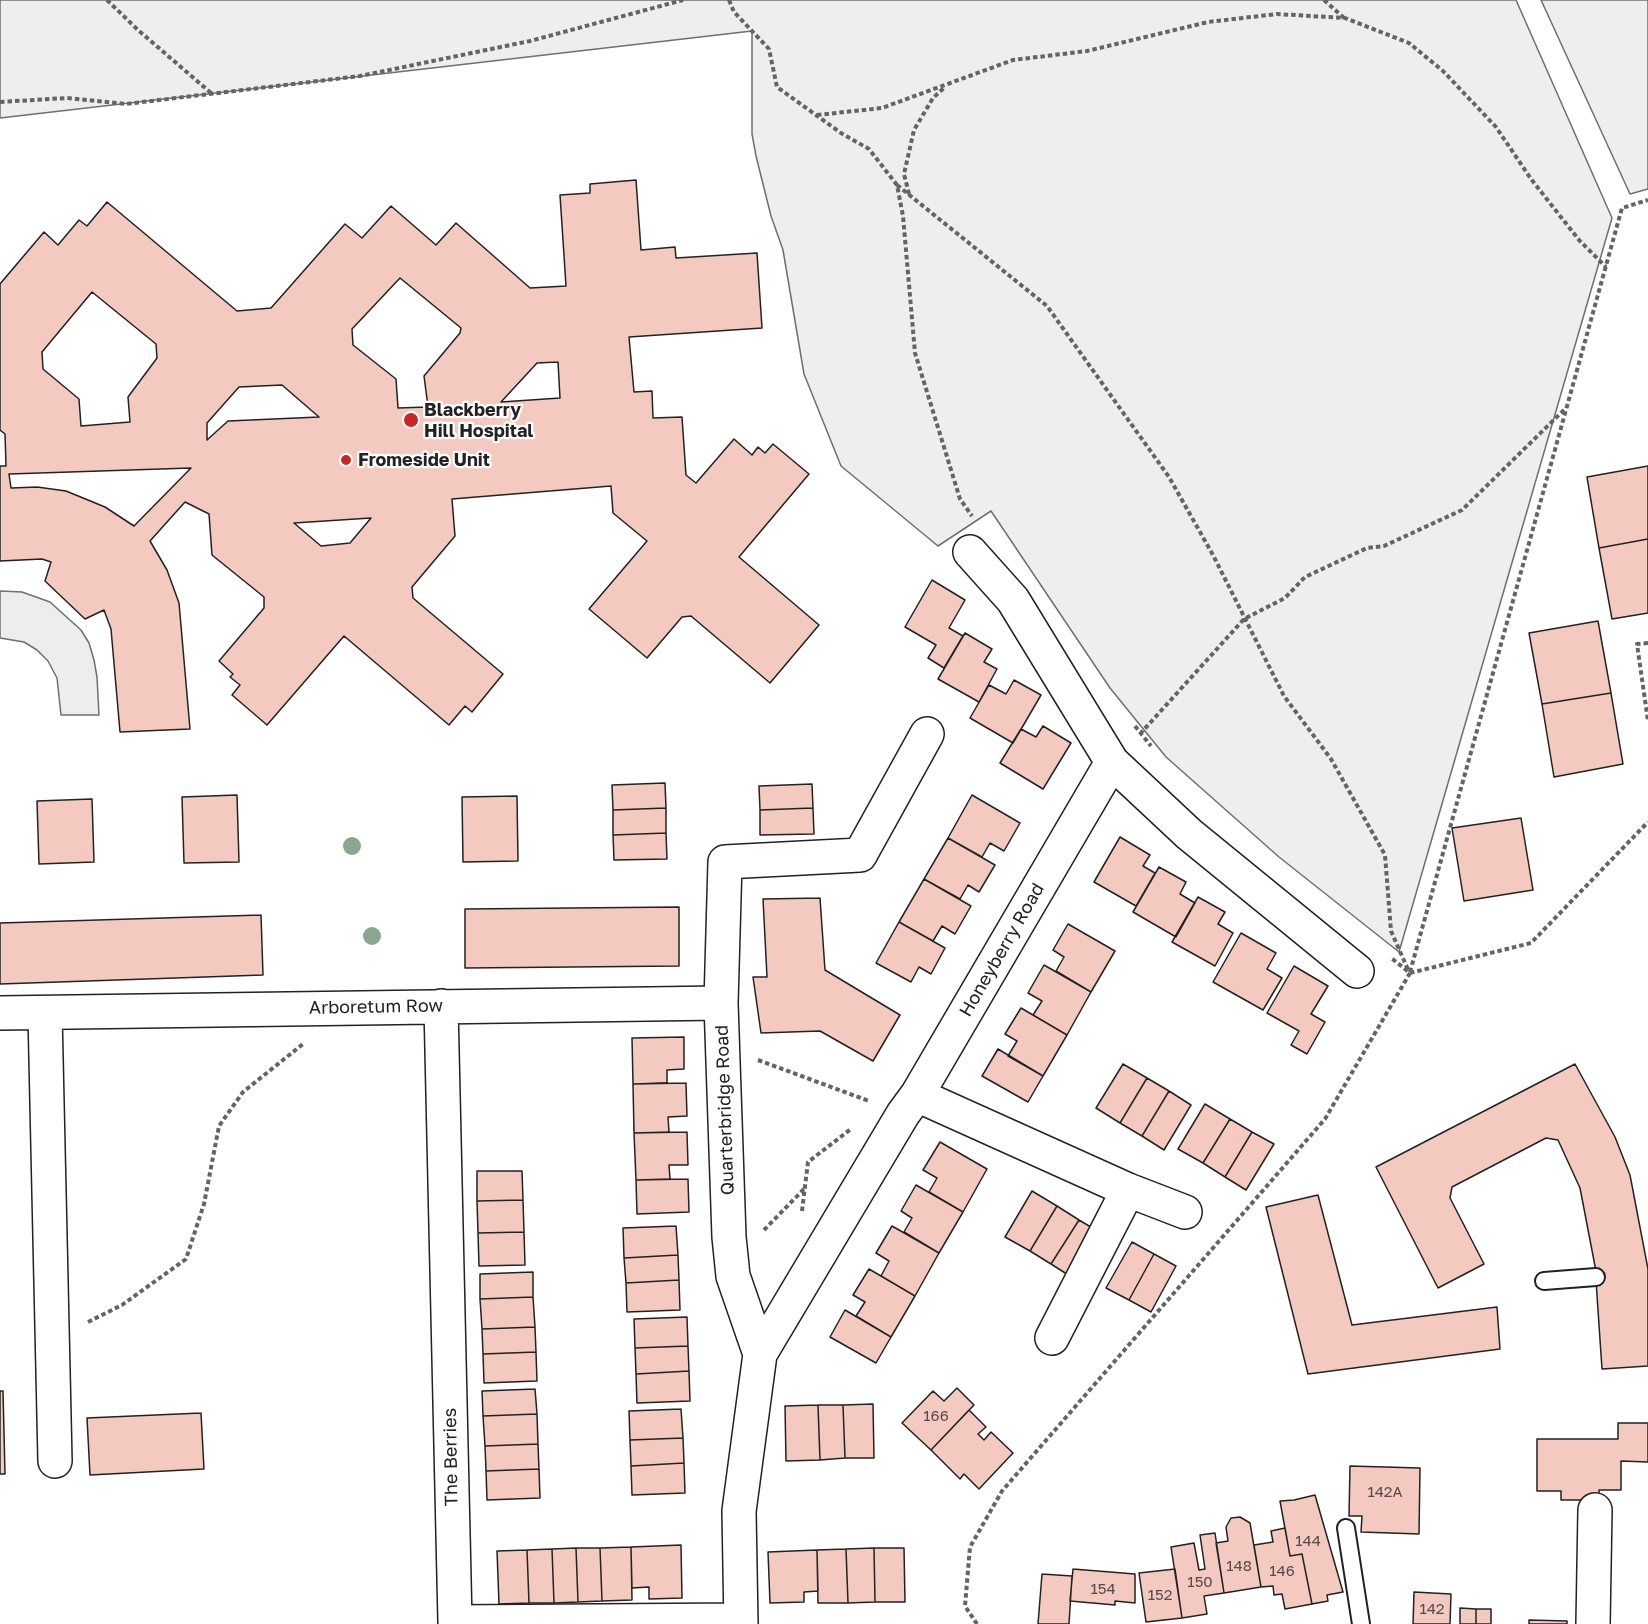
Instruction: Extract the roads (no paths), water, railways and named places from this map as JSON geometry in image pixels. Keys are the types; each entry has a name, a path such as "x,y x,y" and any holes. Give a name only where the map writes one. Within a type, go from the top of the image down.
{"street":[{"path":"970,552 1013,600 1112,762 1189,834 1357,971"},
{"name":"Quarterbridge Road","path":"741,1622 739,1511 760,1354 733,1276 729,1237 721,1003 725,862 860,855 927,734"},
{"name":"Honeyberry Road","path":"760,1354 1112,762"},
{"name":"Arboretum Row","path":"25,1013 721,1003"},
{"name":"The Berries","path":"441,1006 455,1622 741,1622"},
{"path":"25,1013 52,1340 55,1461"},
{"path":"910,1104 1185,1212"},
{"path":"1052,1338 1128,1190"},
{"path":"1593,1624 1596,1510"}],"lane":[{"path":"1544,1281 1596,1277"},
{"path":"1346,1528 1361,1624"}],"place":[{"name":"Blackberry Hill Hospital","path":"411,420"},
{"name":"Fromeside Unit","path":"346,460"}]}
